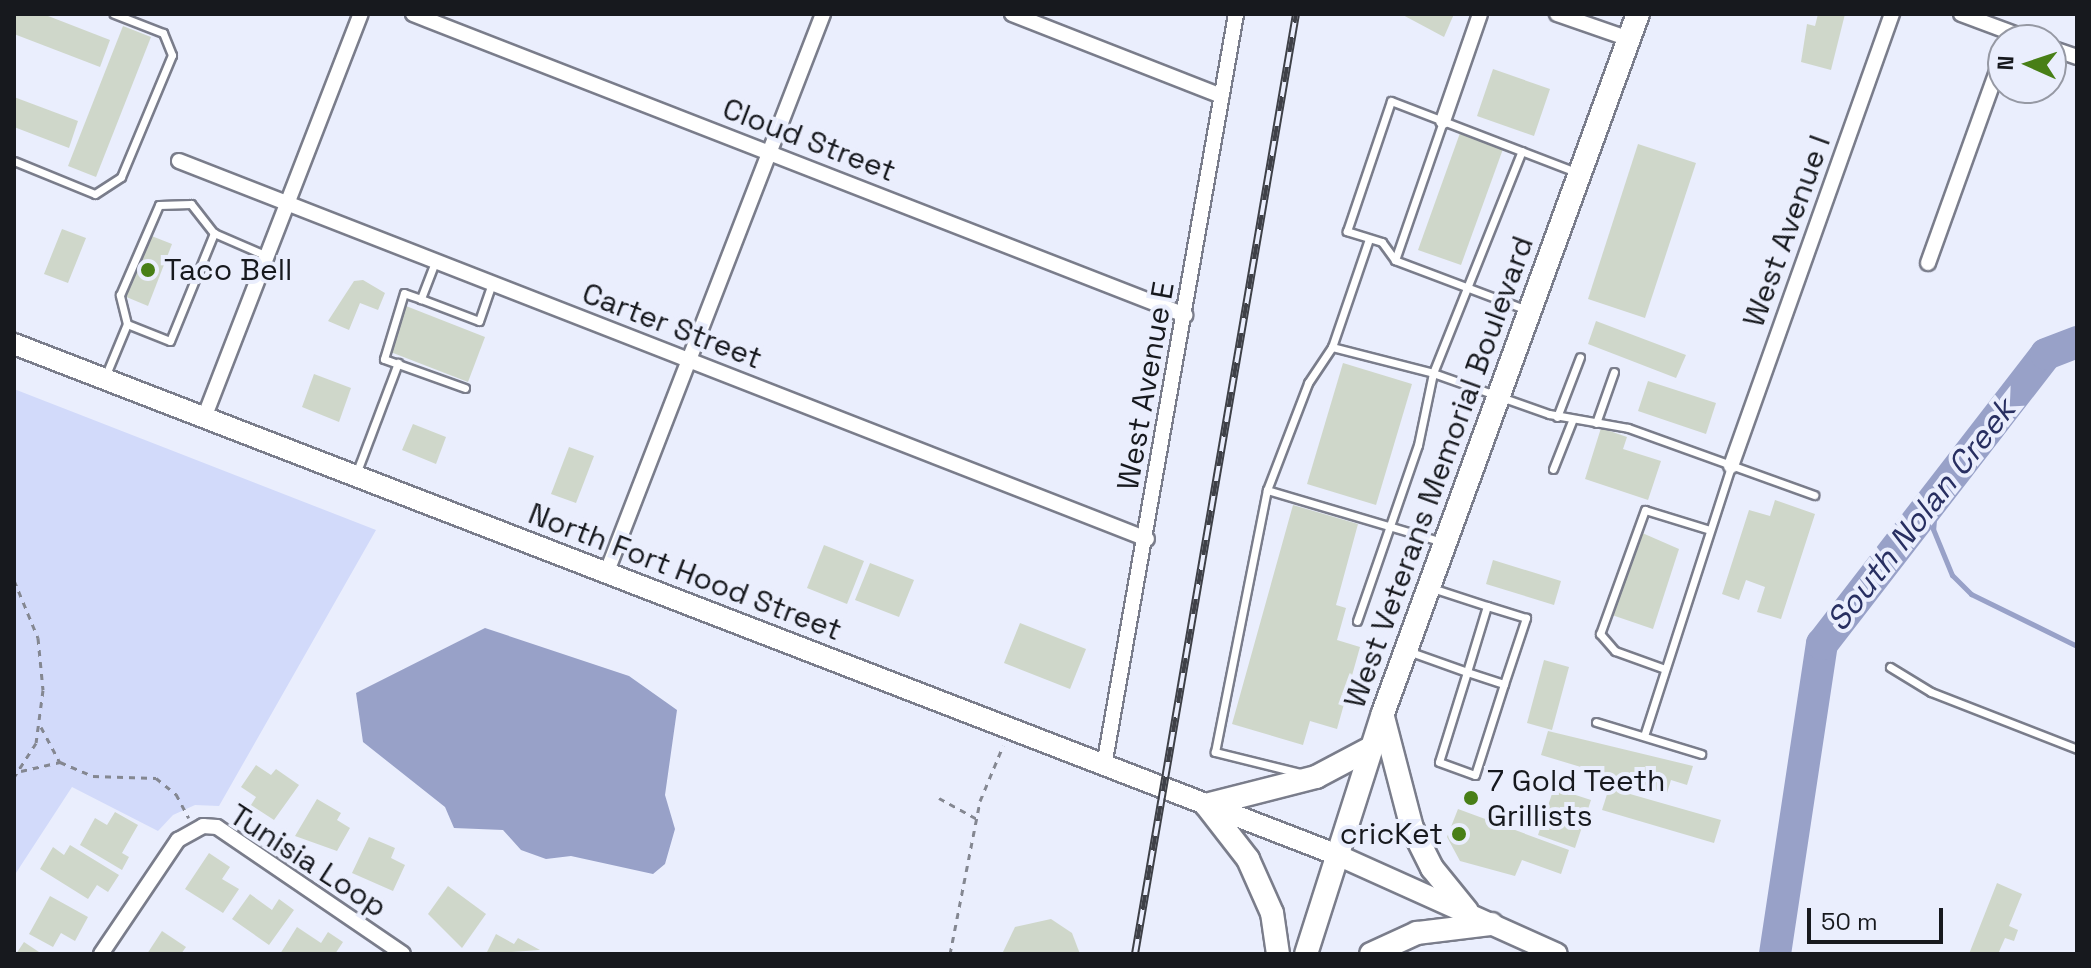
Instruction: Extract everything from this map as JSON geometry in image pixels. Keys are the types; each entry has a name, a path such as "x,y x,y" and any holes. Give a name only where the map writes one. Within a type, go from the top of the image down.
{"main road":[{"name":"West Veterans Memorial Boulevard","path":"1306,954 1335,854 1383,713 1638,14"},
{"name":"North Fort Hood Street","path":"14,344 1335,854 1557,954"},
{"path":"1383,713 1412,828 1432,868 1467,911"},
{"path":"1278,954 1272,913 1248,859 1206,805 1316,777 1371,748"},
{"path":"1371,954 1417,933 1491,924"}],"street":[{"path":"204,418 361,14"},
{"name":"Cloud Street","path":"413,14 1185,315"},
{"path":"606,574 823,14"},
{"path":"1012,14 1221,96"},
{"name":"West Avenue E","path":"1104,766 1147,539 1236,14"},
{"path":"1443,121 1480,14"},
{"path":"1557,14 1629,39"},
{"name":"West Avenue I","path":"1731,466 1892,14"},
{"path":"1961,14 1987,26"},
{"path":"1928,263 1987,99"},
{"name":"Carter Street","path":"179,161 1147,539"},
{"name":"Tunisia Loop","path":"101,954 178,840 194,829 217,827 382,948 403,954"}],"lane":[{"path":"14,161 95,194 121,177 172,55 163,33 114,14"},
{"path":"1530,311 1395,260 1382,242 1347,231 1391,101 1580,174"},
{"path":"1395,260 1443,121"},
{"path":"1357,621 1418,445 1433,373 1465,287 1479,270 1522,151"},
{"path":"104,379 127,324 120,295 159,205 191,204 214,233 267,256"},
{"path":"127,324 170,341 214,233"},
{"path":"1316,777 1215,752 1267,490 1308,383 1332,347 1369,239"},
{"path":"421,299 435,261"},
{"path":"465,388 384,359 382,349 404,293 479,321 492,284"},
{"path":"1332,347 1433,373 1557,417 1628,428 1814,495"},
{"path":"1557,417 1580,357"},
{"path":"355,477 398,363"},
{"path":"1596,423 1614,372"},
{"path":"1553,469 1572,421"},
{"path":"1644,736 1731,466"},
{"path":"1267,490 1445,542"},
{"path":"1665,669 1615,651 1600,634 1645,510 1710,530"},
{"path":"1429,586 1526,618 1475,775 1439,762 1487,606"},
{"path":"1406,651 1504,684"},
{"path":"1890,667 1931,692 2077,749"},
{"path":"1596,722 1701,754"}],"path":[{"path":"14,580 38,638 40,725 20,771 14,777"},
{"path":"40,725 60,762"},
{"path":"950,954 977,819 1009,729"},
{"path":"20,771 60,762 93,776 156,778 176,794 194,829"},
{"path":"939,798 977,819"}],"shaded area":[{"path":"14,389 376,530 219,806 195,805 173,815 158,831 72,787 14,876"},
{"path":"485,628 629,676 677,710 665,795 675,829 665,864 653,874 571,856 546,859 521,850 503,830 454,828 445,807 363,742 356,693"}],"building":[{"path":"14,14 43,14 110,40 100,67 14,34"},
{"path":"1401,14 1454,14 1444,37"},
{"path":"1818,14 1845,14 1831,70 1801,62 1807,24 1815,26"},
{"path":"123,26 151,37 96,177 68,166"},
{"path":"1493,69 1550,89 1534,136 1477,116"},
{"path":"14,97 78,121 69,148 14,127"},
{"path":"1460,133 1503,149 1461,265 1418,250"},
{"path":"1638,144 1696,163 1645,318 1588,299"},
{"path":"62,229 86,238 68,283 44,274"},
{"name":"Taco Bell","path":"149,235 172,244 148,306 124,296"},
{"path":"363,280 385,293 378,310 360,303 349,330 328,321 354,281"},
{"path":"406,306 485,337 468,382 388,351"},
{"path":"1596,321 1686,355 1676,378 1588,344"},
{"path":"1343,363 1412,384 1376,505 1307,484"},
{"path":"314,374 351,388 339,422 302,407"},
{"path":"1648,381 1716,403 1706,434 1638,411"},
{"path":"413,424 446,437 436,464 402,450"},
{"path":"1601,428 1627,437 1623,449 1661,461 1648,500 1585,479"},
{"path":"569,447 594,456 576,503 551,494"},
{"path":"1775,500 1815,514 1781,619 1757,612 1765,587 1746,580 1739,600 1722,594 1749,510 1770,516"},
{"path":"1293,505 1358,524 1336,605 1346,608 1337,640 1360,647 1337,729 1310,721 1303,745 1232,724"},
{"path":"1640,532 1679,549 1653,629 1612,615"},
{"path":"824,545 864,561 847,604 807,588"},
{"path":"1493,560 1561,581 1554,605 1486,584"},
{"path":"870,563 914,580 899,617 855,600"},
{"path":"1020,623 1086,649 1070,689 1004,663"},
{"path":"1544,660 1569,667 1552,730 1527,723"},
{"path":"1548,731 1693,766 1687,785 1671,780 1667,793 1541,755"},
{"path":"256,765 271,775 276,769 299,785 274,820 251,805 256,797 241,787"},
{"path":"1554,788 1591,800 1575,848 1538,835"},
{"path":"1609,788 1721,820 1714,843 1602,810"},
{"path":"317,799 341,813 337,820 350,828 337,851 295,836"},
{"path":"1458,809 1569,850 1561,874 1522,860 1515,876 1460,861 1447,837"},
{"path":"115,812 138,825 122,853 129,857 122,870 80,845 95,818 107,825"},
{"path":"369,837 395,848 391,858 405,865 393,891 352,873"},
{"path":"70,845 119,875 108,892 97,885 88,899 40,869 53,847 64,855"},
{"path":"209,853 230,867 222,879 239,889 223,913 185,889"},
{"path":"1997,883 2022,894 2009,926 2018,930 2014,941 2005,938 1998,954 1969,954"},
{"path":"448,886 486,914 462,948 428,914"},
{"path":"250,894 272,910 279,899 294,910 269,945 232,919"},
{"path":"50,896 88,917 75,941 61,933 53,947 29,934"},
{"path":"1051,919 1072,933 1080,954 1002,954 1015,927"},
{"path":"297,927 321,943 328,932 343,942 335,954 280,954"},
{"path":"162,931 186,947 181,954 147,954"},
{"path":"496,934 514,944 518,938 540,950 486,954"},
{"path":"24,942 42,954 16,954"}],"waterway":[{"name":"South Nolan Creek","path":"1775,954 1822,644 2046,354 2077,342"},
{"path":"1936,497 1933,529 1952,575 1971,594 2077,646"}],"railway":[{"path":"1135,954 1296,14"}],"place":[{"name":"Taco Bell","path":"148,270"},
{"name":"7 Gold Teeth Grillists","path":"1471,798"},
{"name":"cricKet","path":"1459,834"}]}
